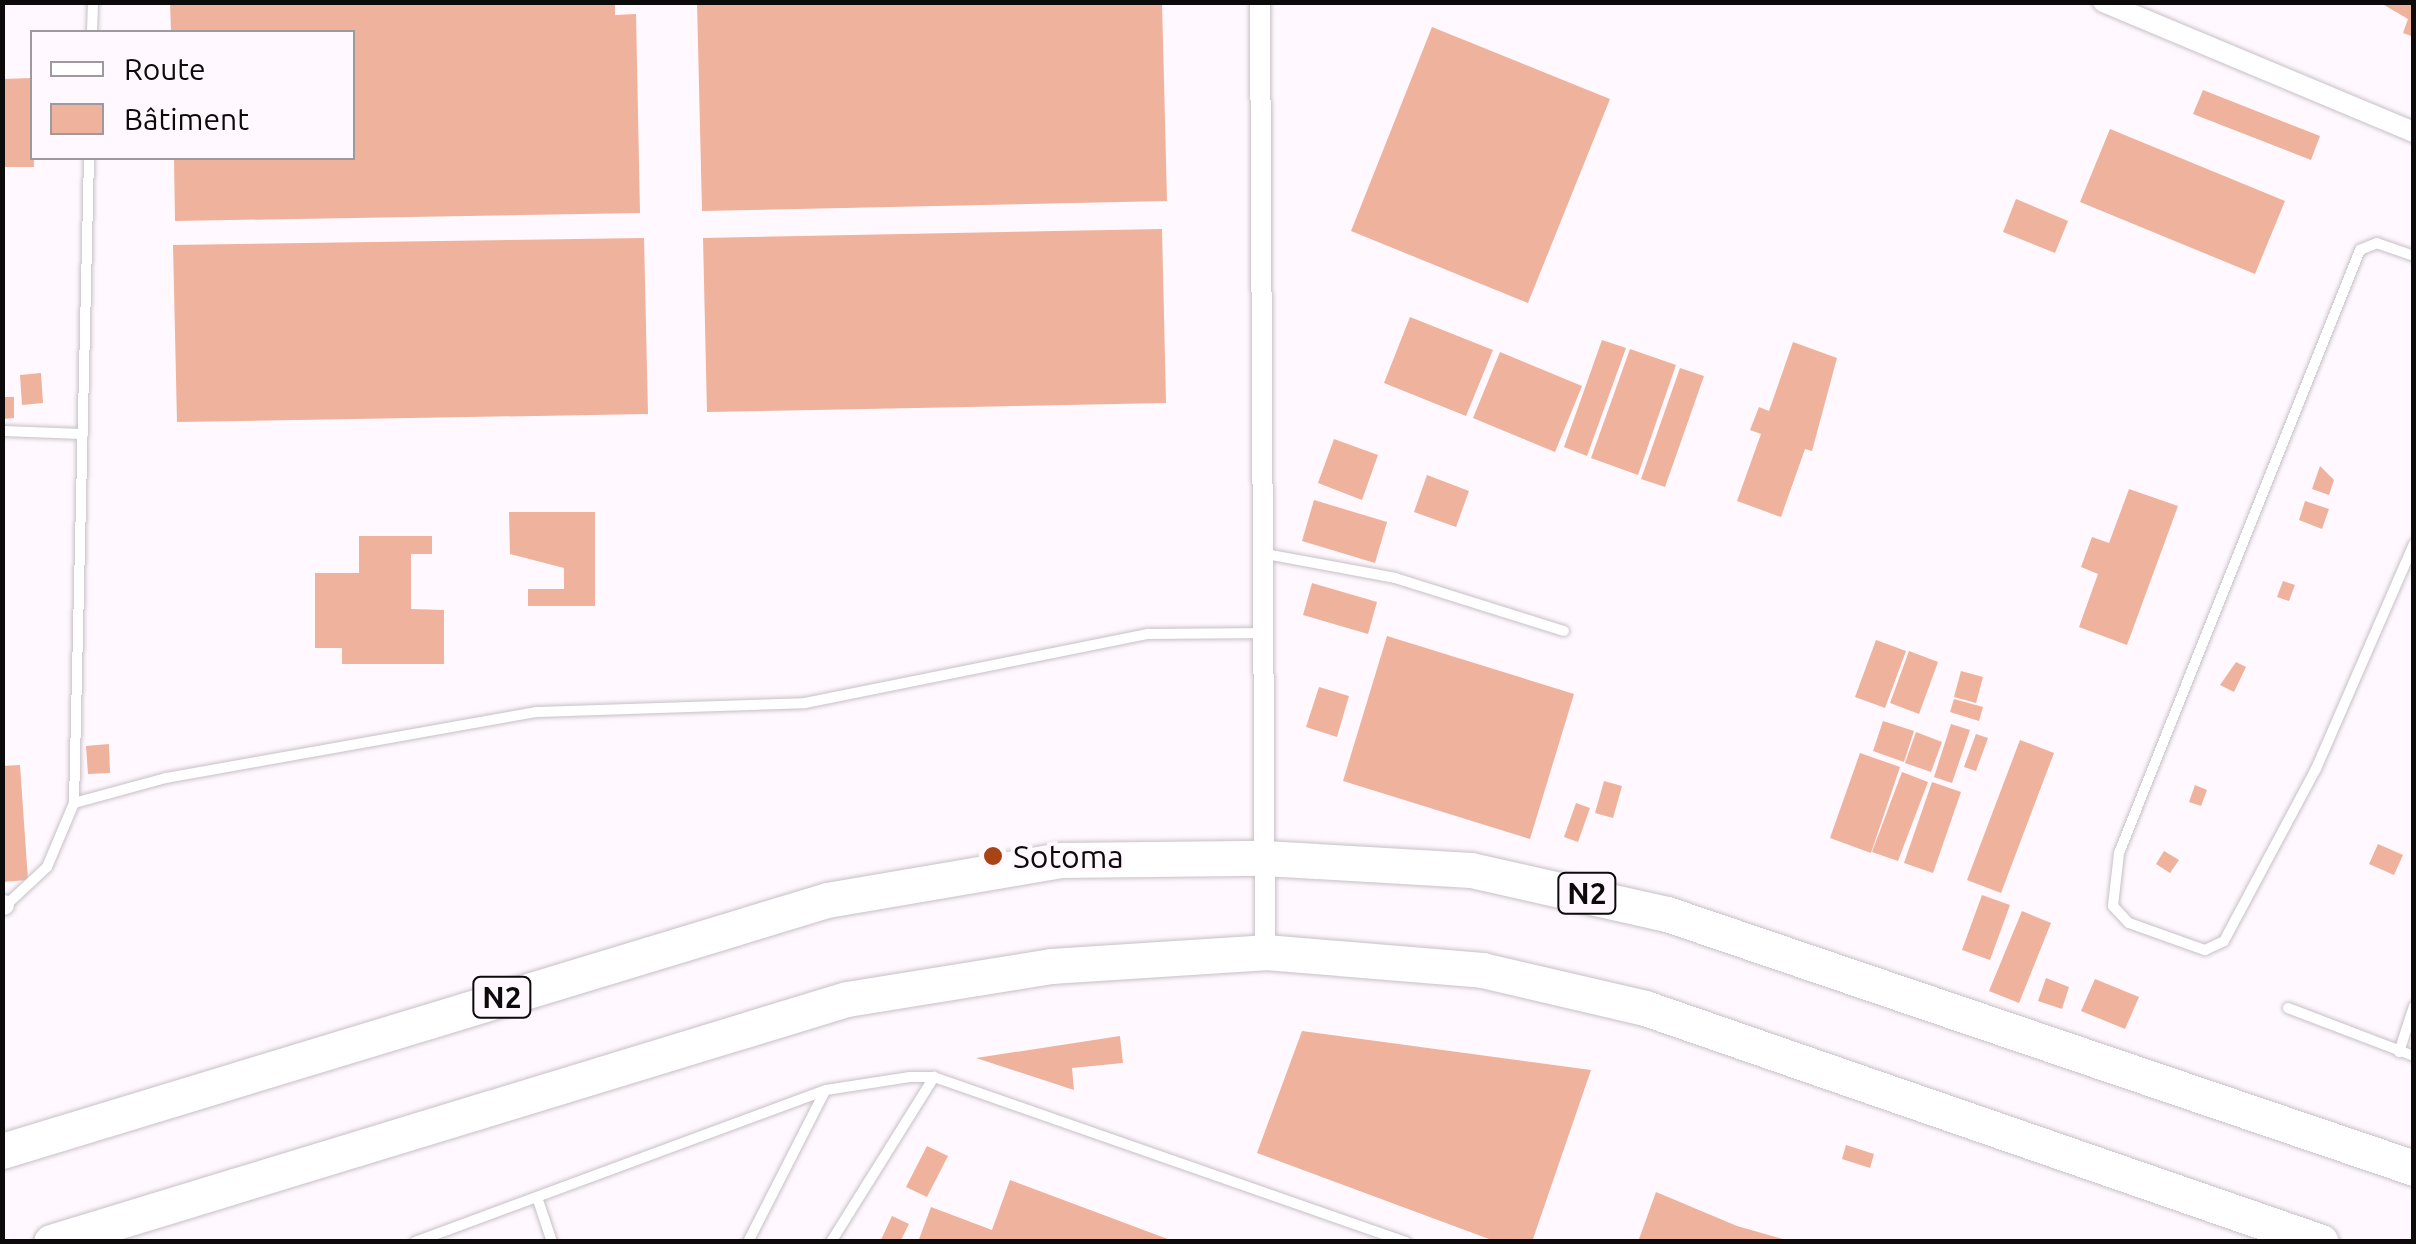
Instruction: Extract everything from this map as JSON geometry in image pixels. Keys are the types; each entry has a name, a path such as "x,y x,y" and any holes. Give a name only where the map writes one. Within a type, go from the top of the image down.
{"highway":[{"name":"N2","path":"4,1150 828,900 1060,860 1264,858 1471,870 1649,909 2414,1168"},
{"path":"51,1242 847,999 1051,966 1265,952 1482,970 1645,1008 2321,1242"}],"street":[{"path":"1260,2 1268,633 1265,952"},
{"path":"2104,2 2414,132"}],"lane":[{"path":"92,30 93,2"},
{"path":"3,906 47,867 74,803 89,160"},
{"path":"2414,256 2377,243 2360,250 2120,853 2113,906 2129,923 2205,950 2224,941 2316,769 2414,544"},
{"path":"2,430 83,434"},
{"path":"1266,554 1395,578 1564,631"},
{"path":"74,803 184,774 536,712 805,703 1148,634 1268,633"},
{"path":"2399,1052 2414,1006"},
{"path":"2288,1008 2414,1056"},
{"path":"831,1242 934,1077"},
{"path":"415,1242 539,1202 826,1090 934,1077 1406,1242"},
{"path":"748,1242 826,1090"},
{"path":"539,1202 552,1242"}],"building":[{"path":"170,2 615,2 615,15 636,14 640,213 175,221 174,160 355,160 355,30 171,30"},
{"path":"697,2 1162,2 1167,201 702,211"},
{"path":"2379,2 2414,2 2414,37 2403,33 2408,19"},
{"path":"1432,27 1610,99 1528,303 1351,231"},
{"path":"30,78 30,160 34,160 34,167 2,167 2,79"},
{"path":"2203,90 2320,136 2311,160 2193,114"},
{"path":"2110,129 2285,201 2255,274 2080,202"},
{"path":"2016,199 2068,221 2055,253 2003,232"},
{"path":"1162,229 1166,403 707,412 703,238"},
{"path":"644,238 648,414 177,422 173,245"},
{"path":"1410,317 1493,350 1466,416 1384,383"},
{"path":"1602,340 1626,348 1587,456 1564,447"},
{"path":"1793,342 1837,358 1812,451 1805,449 1781,517 1737,501 1761,434 1750,430 1759,407 1769,411"},
{"path":"1630,349 1676,365 1638,475 1591,458"},
{"path":"1500,352 1582,386 1555,452 1473,418"},
{"path":"1680,368 1704,376 1665,487 1641,479"},
{"path":"41,373 43,403 22,405 20,375"},
{"path":"2,397 14,397 14,418 2,419"},
{"path":"1334,439 1378,455 1362,500 1318,483"},
{"path":"2320,466 2334,480 2329,495 2312,489"},
{"path":"1427,475 1469,491 1456,527 1414,512"},
{"path":"2129,489 2178,506 2127,645 2079,627 2098,574 2081,567 2092,537 2109,543"},
{"path":"1314,500 1387,522 1375,563 1302,541"},
{"path":"2305,501 2329,509 2322,529 2299,520"},
{"path":"509,512 595,512 595,606 528,606 528,589 564,589 564,568 510,554"},
{"path":"359,536 432,536 432,554 411,554 411,609 444,610 444,664 342,664 342,648 315,648 315,573 359,573"},
{"path":"2283,581 2295,585 2289,601 2277,597"},
{"path":"1312,583 1377,602 1368,634 1303,615"},
{"path":"1387,636 1574,694 1530,839 1343,781"},
{"path":"1876,640 1906,651 1885,708 1855,697"},
{"path":"1909,651 1938,662 1919,714 1890,703"},
{"path":"2236,662 2246,667 2234,692 2220,685"},
{"path":"1961,671 1983,677 1976,703 1954,697"},
{"path":"1319,687 1349,696 1337,737 1306,727"},
{"path":"1954,699 1983,707 1979,721 1950,712"},
{"path":"1883,721 1914,731 1904,762 1873,751"},
{"path":"1951,724 1970,730 1952,783 1934,777"},
{"path":"1916,732 1942,742 1931,772 1905,763"},
{"path":"1976,734 1988,738 1976,771 1964,767"},
{"path":"2020,740 2054,753 2001,893 1967,880"},
{"path":"109,744 110,773 88,774 86,746"},
{"path":"1860,753 1900,767 1871,853 1830,838"},
{"path":"20,765 28,880 2,882 2,766"},
{"path":"1902,772 1928,782 1898,861 1872,852"},
{"path":"1604,781 1622,786 1613,818 1595,813"},
{"path":"1932,782 1961,792 1933,873 1904,863"},
{"path":"2195,785 2207,790 2201,806 2189,802"},
{"path":"1576,803 1590,808 1578,842 1564,837"},
{"path":"2378,844 2403,855 2394,875 2369,864"},
{"path":"2164,851 2179,860 2170,873 2156,864"},
{"path":"1982,895 2010,905 1990,960 1962,950"},
{"path":"2022,911 2051,923 2019,1003 1989,991"},
{"path":"2046,978 2069,987 2062,1009 2038,1001"},
{"path":"2095,979 2139,997 2125,1029 2081,1011"},
{"path":"1302,1031 1591,1070 1532,1242 1497,1242 1257,1153"},
{"path":"1120,1036 1123,1063 1072,1068 1074,1090 976,1058"},
{"path":"1846,1145 1874,1154 1870,1168 1842,1159"},
{"path":"927,1146 948,1156 927,1197 906,1187"},
{"path":"1010,1180 1173,1242 918,1242 931,1207 992,1230"},
{"path":"1656,1192 1737,1226 1793,1242 1638,1242"},
{"path":"892,1216 909,1224 900,1242 880,1242"}],"place":[{"name":"Sotoma","path":"993,856"}]}
